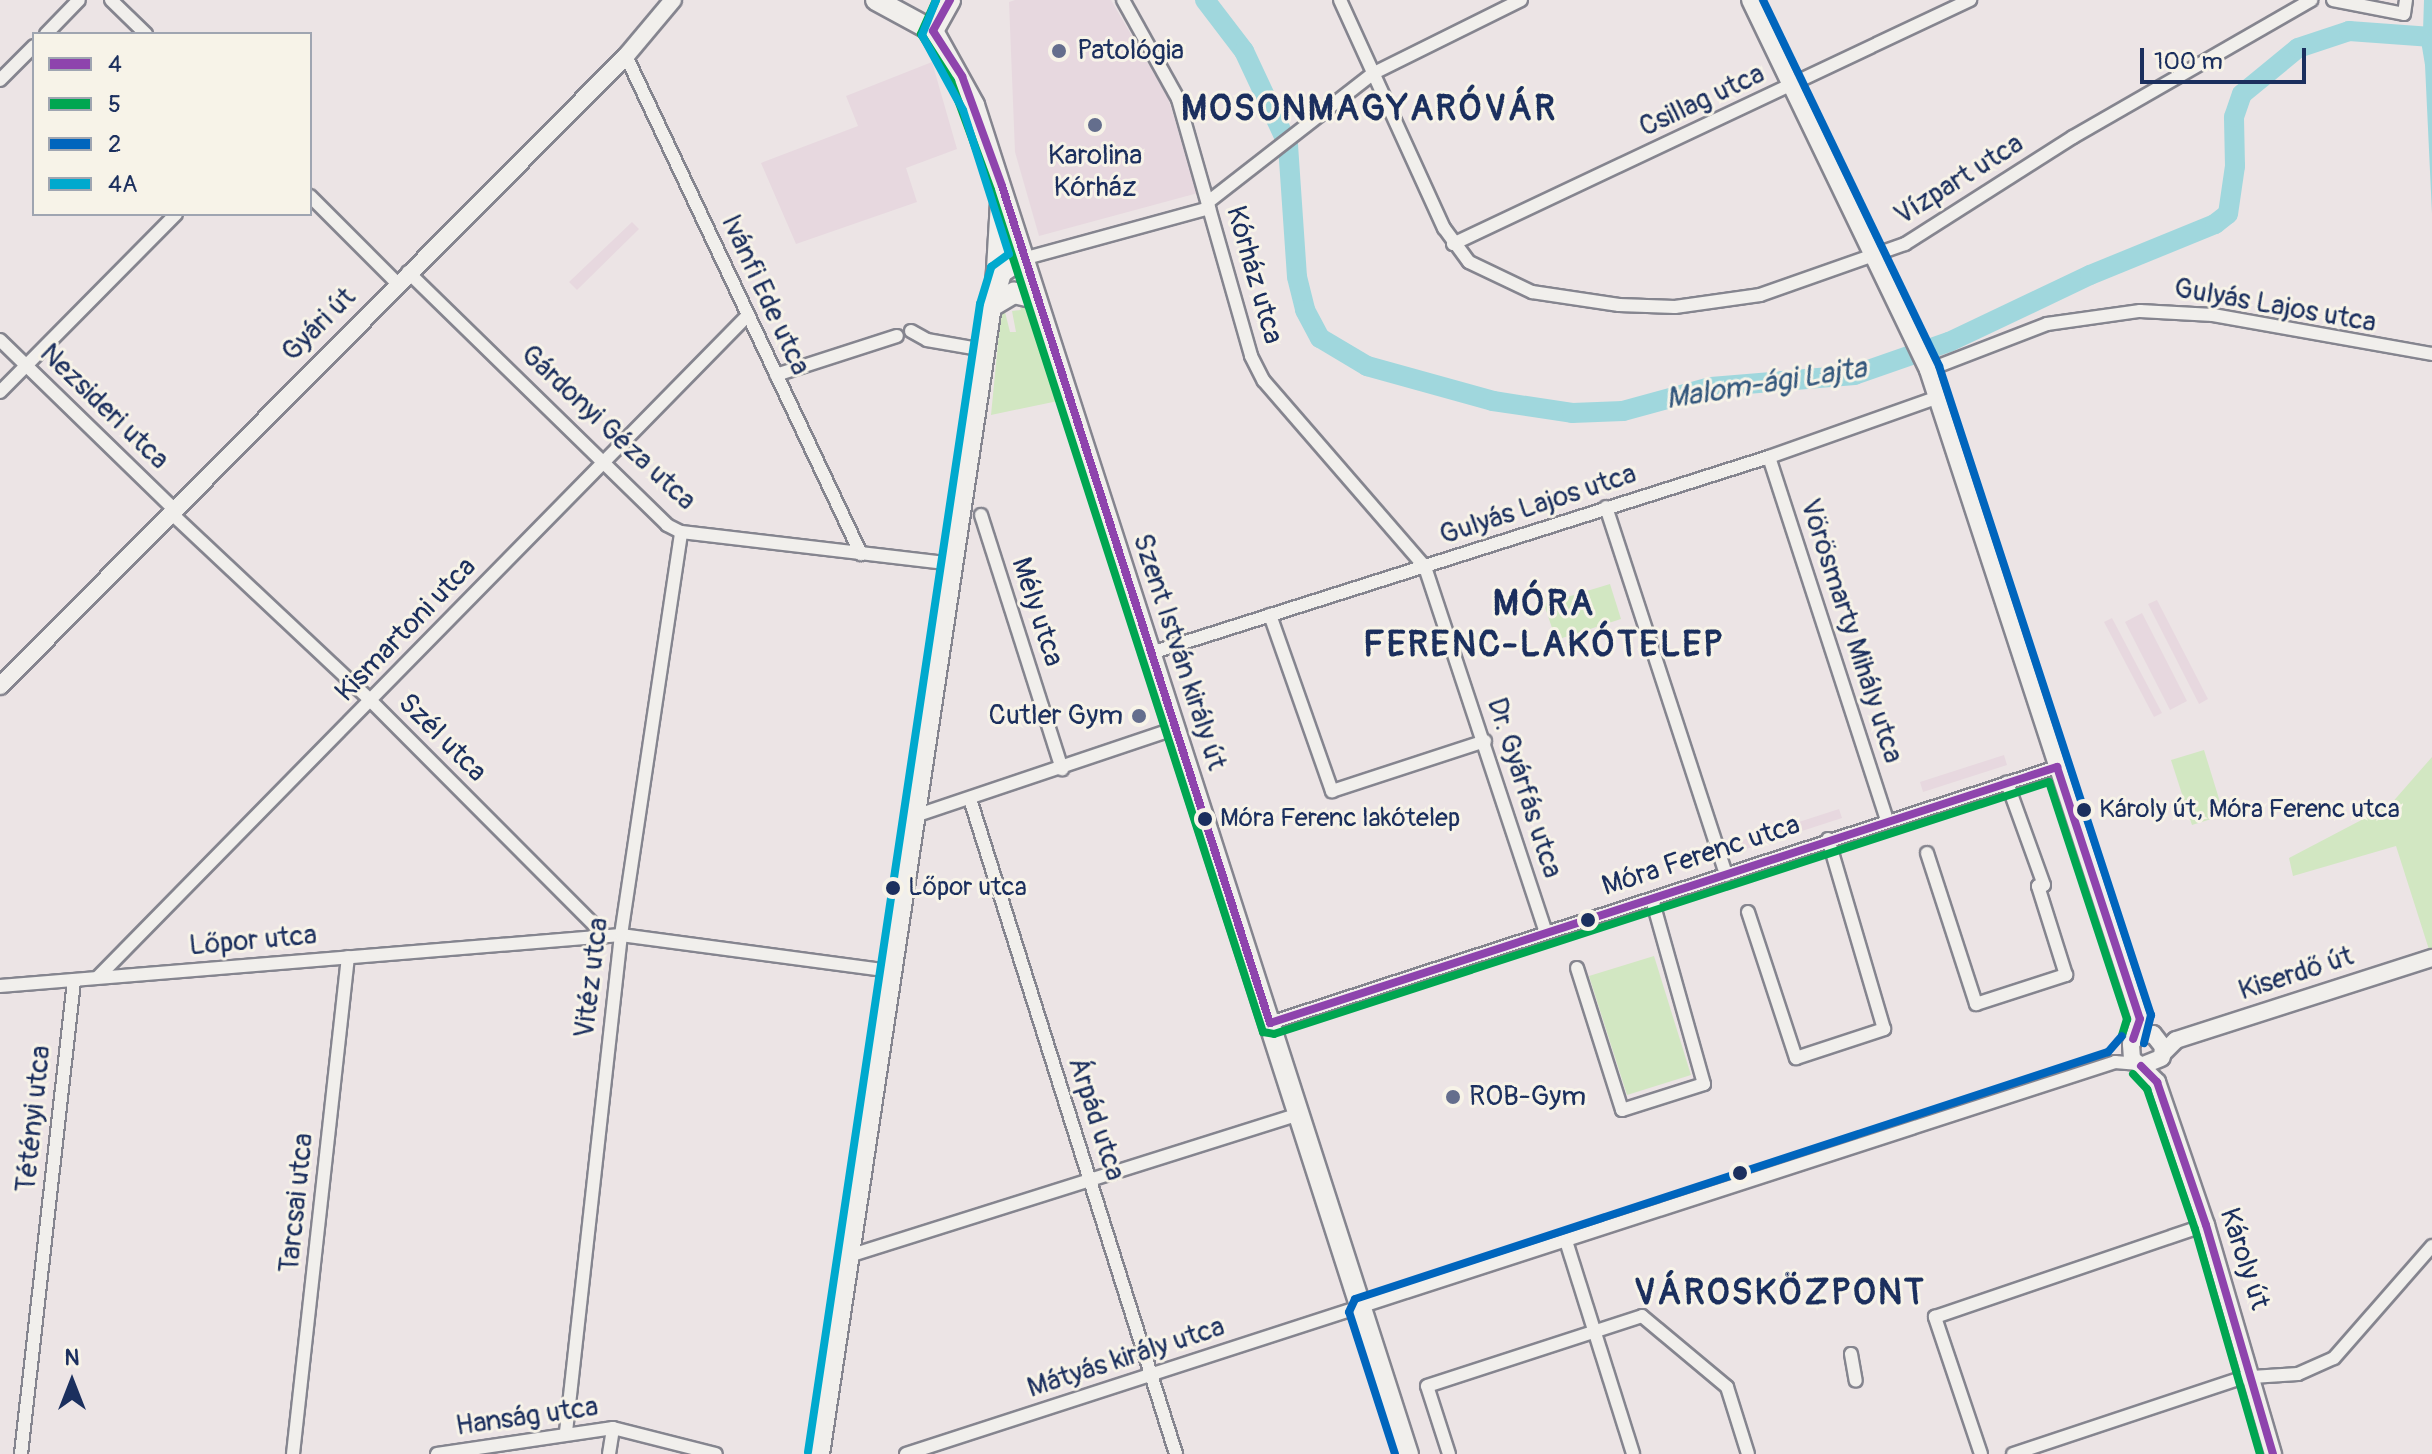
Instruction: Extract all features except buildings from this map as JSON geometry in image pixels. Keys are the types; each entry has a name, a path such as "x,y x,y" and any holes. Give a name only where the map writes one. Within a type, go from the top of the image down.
{"main road":[{"path":"876,0 933,31 950,0"},
{"name":"Szent István király út","path":"933,31 962,76 1002,186 1035,298 1408,1454"},
{"path":"820,1454 994,296 1002,186"},
{"path":"994,296 1006,268 1023,259"},
{"path":"994,296 1014,293 1035,298"}],"street":[{"path":"48,32 79,0"},
{"path":"111,0 144,32"},
{"name":"Gyári út","path":"0,686 626,56 673,0"},
{"name":"Kórház utca","path":"1123,0 1178,99 1251,356 1264,381 1425,567"},
{"name":"Vízpart utca","path":"1340,0 1453,244 1469,262 1532,292 1633,306 1675,307 1760,295 1905,244 2110,115 2311,0"},
{"path":"1023,259 1208,205 1374,73 1521,0"},
{"path":"1750,0 1926,366 2140,1019 2159,1046"},
{"name":"Csillag utca","path":"1453,244 1970,0"},
{"path":"2333,0 2404,14 2406,0"},
{"path":"0,80 32,48"},
{"name":"Ivánfi Ede utca","path":"626,56 861,554"},
{"name":"Gárdonyi Géza utca","path":"312,198 681,532 952,564"},
{"path":"0,392 174,216"},
{"name":"Gulyás Lajos utca","path":"1926,366 2056,322 2140,311 2213,315 2432,354"},
{"name":"Kismartoni utca","path":"98,977 748,315"},
{"path":"911,331 927,340 985,350"},
{"path":"776,375 897,336"},
{"name":"Nezsideri utca","path":"0,340 173,511"},
{"name":"Gulyás Lajos utca","path":"1151,653 1769,457 1938,397"},
{"name":"Vörösmarty Mihály utca","path":"1769,457 1887,821"},
{"path":"1606,507 1726,875"},
{"name":"Szél utca","path":"173,511 371,701 604,935"},
{"name":"Mély utca","path":"981,515 1062,769"},
{"name":"Vitéz utca","path":"566,1432 621,935 681,532"},
{"name":"Dr. Gyárfás utca","path":"1425,567 1546,933"},
{"path":"1270,615 1332,791 1485,741"},
{"path":"915,816 1174,729"},
{"name":"Móra Ferenc utca","path":"1270,1023 2057,767"},
{"path":"1927,853 1976,1004 2066,975 2038,886 2044,885 2007,783"},
{"name":"Árpád utca","path":"970,799 1176,1454"},
{"path":"1748,912 1796,1058 1884,1029 1828,839"},
{"path":"1577,968 1622,1110 1704,1084 1652,899"},
{"name":"Lőpor utca","path":"0,986 604,935 892,971"},
{"name":"Tarcsai utca","path":"293,1454 348,957"},
{"name":"Kiserdő út","path":"2159,1046 2432,958"},
{"name":"Tétényi utca","path":"21,1454 74,980"},
{"path":"2115,1062 2132,1042 2140,1019"},
{"path":"2132,1042 2159,1046"},
{"path":"2132,1042 2139,1065"},
{"path":"2139,1065 2159,1046"},
{"name":"Károly út","path":"2159,1046 2157,1082 2206,1225 2273,1454"},
{"path":"2115,1062 2139,1065"},
{"name":"Mátyás király utca","path":"906,1454 1361,1309 2115,1062"},
{"name":"Károly út","path":"2139,1065 2157,1082"},
{"path":"849,1256 1299,1114"},
{"path":"1981,1454 1935,1317 2206,1225"},
{"path":"1566,1241 1633,1454"},
{"path":"2013,1454 2252,1376 2298,1374 2334,1358 2432,1246"},
{"path":"1449,1454 1427,1386 1642,1316 1727,1387 1748,1454"},
{"path":"1851,1354 1856,1381"},
{"path":"609,1454 613,1428"},
{"name":"Hanság utca","path":"437,1454 566,1432 613,1428 716,1454"}],"shaded area":[{"name":"Karolina Kórház","path":"1111,0 1168,98 1198,193 1039,236 1015,152 1009,2"},
{"path":"932,62 957,149 906,168 917,202 796,244 761,163 858,126 846,96"},
{"path":"632,222 639,229 577,290 569,282"},
{"path":"2157,600 2208,699 2199,704 2148,604"},
{"path":"2142,613 2187,701 2170,710 2125,622"},
{"path":"2112,618 2162,713 2154,717 2104,622"},
{"path":"2004,755 2007,765 1923,792 1920,782"},
{"path":"1839,809 1842,818 1743,850 1740,841"}],"green space":[{"path":"1017,298 1028,308 1058,401 991,415 1001,313 1005,312 1010,332 1016,332 1012,311 1021,310"},
{"path":"1610,584 1621,619 1556,640 1544,604"},
{"path":"2204,750 2224,815 2192,825 2171,760"},
{"path":"2432,757 2432,959 2396,846 2293,876 2289,858 2390,805"},
{"path":"1654,956 1691,1075 1627,1095 1589,976"}],"water":[{"path":"2424,0 2432,0 2432,214 2425,65 2421,41 2410,39 2408,31 2423,31"}],"waterway":[{"name":"Malom-ági Lajta","path":"1205,0 1244,51 1288,145 1297,277 1305,310 1320,338 1367,366 1493,401 1572,413 1623,411 1711,387 1854,375 1949,342 2090,275 2215,224 2228,214 2235,166 2234,117 2242,94 2298,48 2349,31 2432,37"}],"transit line":[{"name":"5","path":"936,0 921,34 951,81 991,190 1263,1032 1274,1034 2049,782 2127,1019 2122,1035"},
{"name":"4A","path":"808,1452 980,304 991,267 1009,254 963,110 922,35 936,0"},
{"name":"4","path":"950,0 933,31 962,76 1002,186 1270,1023 2057,767 2140,1019 2133,1039"},
{"name":"2","path":"1763,0 1939,366 2151,1015 2144,1043"},
{"name":"2","path":"1395,1454 1349,1312 1355,1299 2108,1052 2122,1036"},
{"name":"4","path":"2141,1066 2157,1082 2206,1225 2273,1454"},
{"name":"5","path":"2133,1074 2147,1089 2195,1229 2260,1454"}],"place":[{"name":"Patológia","path":"1059,51"},
{"name":"Karolina Kórház","path":"1095,125"},
{"name":"Cutler Gym","path":"1139,716"},
{"name":"Károly út, Móra Ferenc utca","path":"2084,810"},
{"name":"Móra Ferenc lakótelep","path":"1205,819"},
{"name":"Lőpor utca","path":"893,888"},
{"name":"ROB-Gym","path":"1453,1097"}],"district":[{"name":"MOSONMAGYARÓVÁR","path":"1369,109"},
{"name":"MÓRA FERENC-LAKÓTELEP","path":"1544,624"},
{"name":"VÁROSKÖZPONT","path":"1780,1293"}]}
